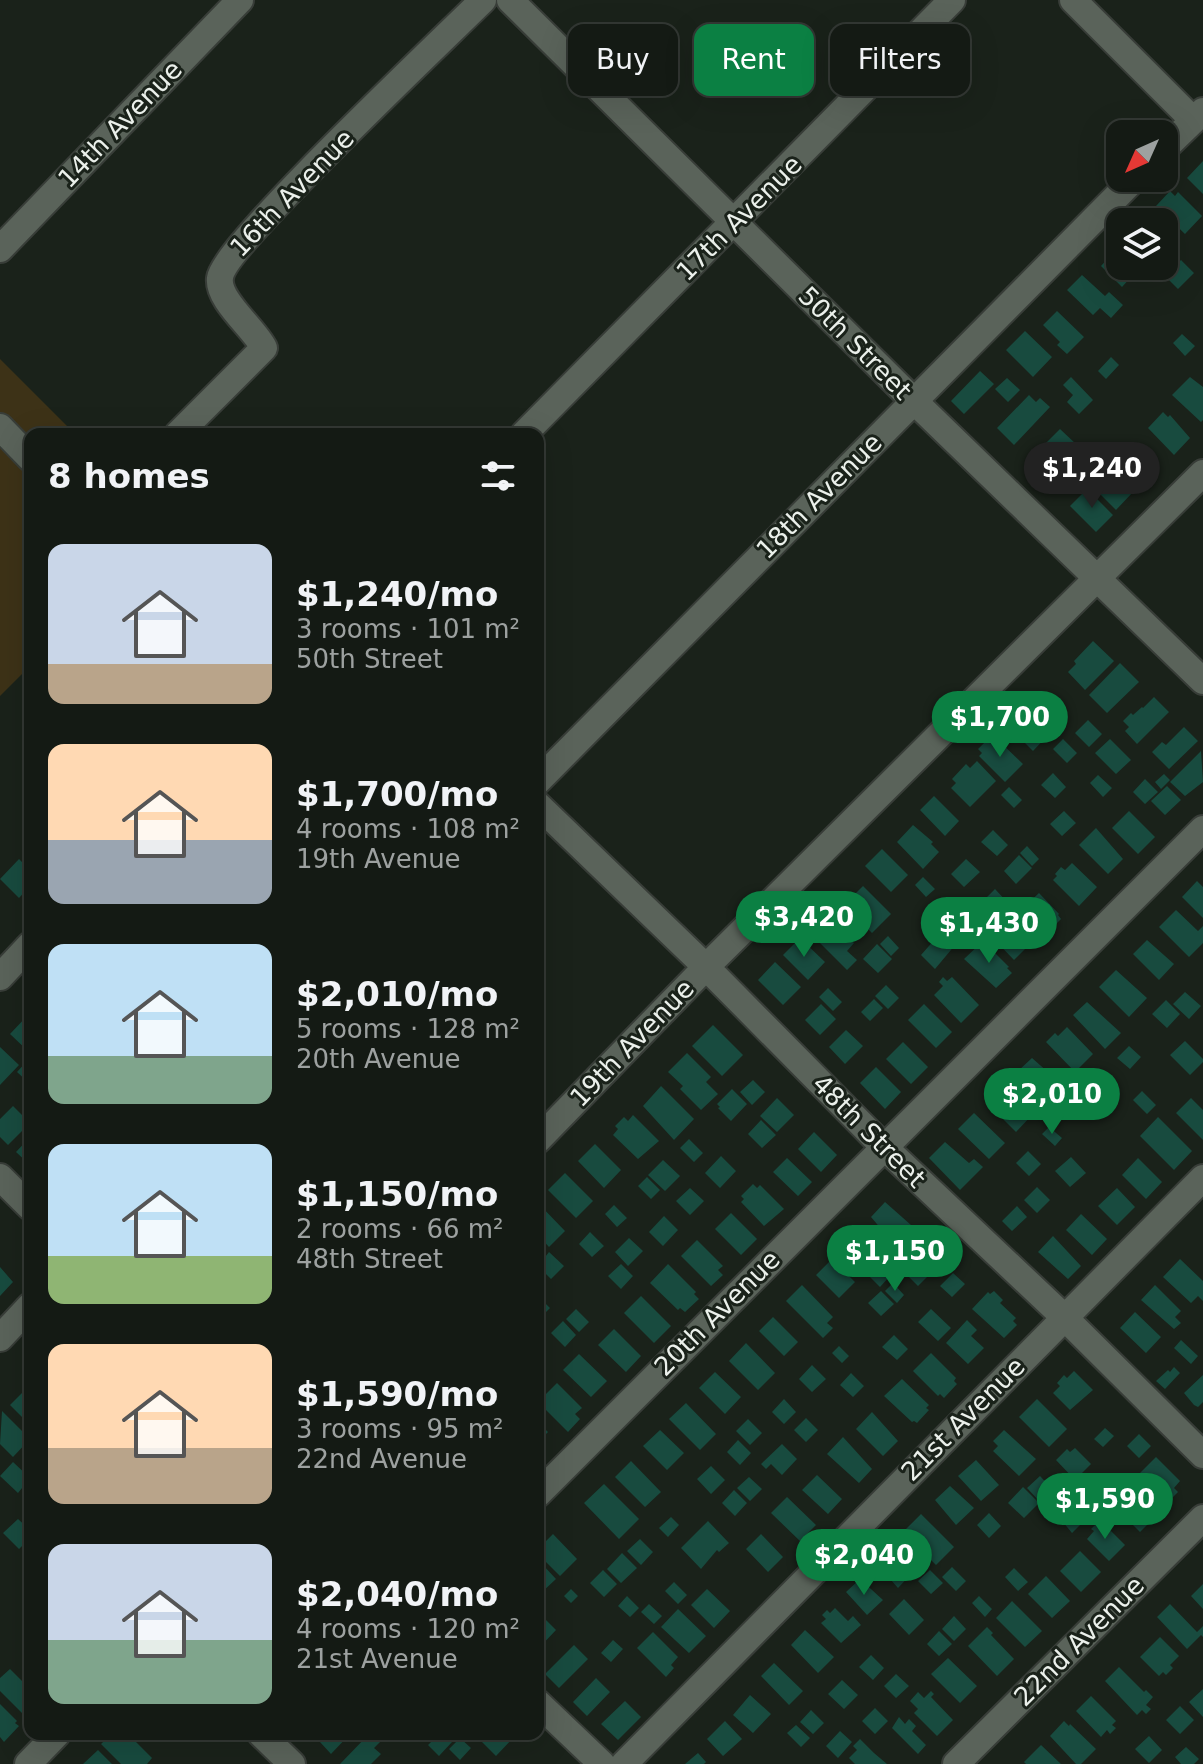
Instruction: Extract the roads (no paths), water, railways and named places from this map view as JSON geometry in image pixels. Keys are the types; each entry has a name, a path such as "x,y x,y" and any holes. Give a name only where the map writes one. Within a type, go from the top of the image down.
{"street":[{"name":"14th Avenue","path":"0,249 240,0"},
{"name":"16th Avenue","path":"184,428 264,348 257,335 226,300 219,280 224,265 272,210 483,0"},
{"name":"50th Street","path":"510,0 914,401 1203,681"},
{"name":"17th Avenue","path":"530,428 952,0"},
{"path":"1073,0 1198,116 1178,135"},
{"name":"18th Avenue","path":"544,775 1121,192"},
{"path":"0,427 24,452"},
{"name":"19th Avenue","path":"544,1134 706,967 1203,473"},
{"name":"48th Street","path":"544,811 706,967 883,1146 1064,1317 1203,1455"},
{"name":"20th Avenue","path":"544,1488 1203,829"},
{"path":"0,977 24,951"},
{"path":"0,1177 24,1201"},
{"name":"21st Avenue","path":"624,1764 1203,1178"},
{"path":"0,1338 24,1312"},
{"name":"22nd Avenue","path":"967,1760 1203,1518"},
{"path":"544,1709 602,1764"},
{"path":"28,1764 51,1740"},
{"path":"267,1740 292,1764"}]}
